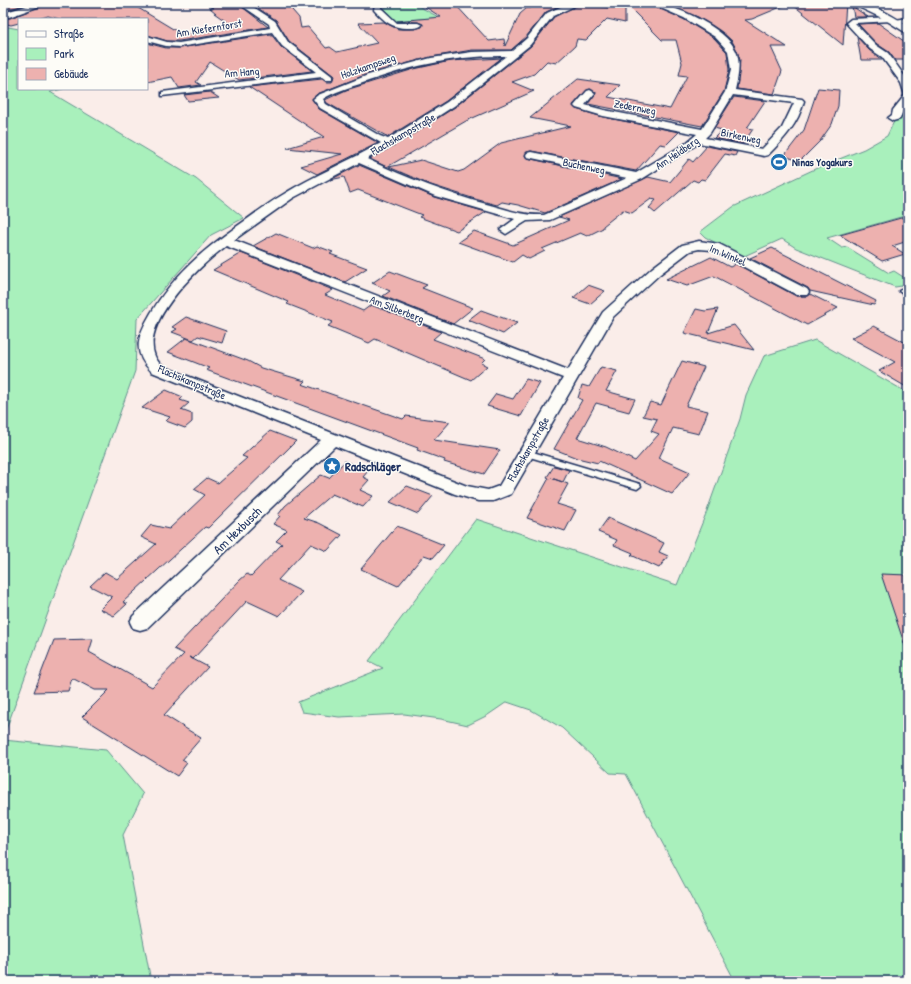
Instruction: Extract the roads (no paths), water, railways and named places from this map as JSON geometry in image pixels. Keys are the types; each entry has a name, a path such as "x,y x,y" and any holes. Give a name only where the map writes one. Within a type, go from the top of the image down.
{"street":[{"path":"6,15 44,3"},
{"path":"242,3 272,23 279,37 285,44 322,74 344,87"},
{"path":"374,4 389,3"},
{"name":"Flachskampstraße","path":"577,3 548,16 534,36 514,54 441,111 389,143 287,197 193,265 174,286 161,306 145,342 145,352 149,362 157,369 461,490 488,497 505,490 608,315 656,271"},
{"name":"Am Heidberg","path":"359,159 418,186 457,200 523,218 546,218 638,177 701,136 730,92 735,70 732,51 718,35 687,16 653,3"},
{"path":"855,3 894,20 908,31"},
{"path":"374,4 389,22 398,27 418,25"},
{"path":"908,20 851,21 850,23 873,47 885,55 905,83 908,93"},
{"name":"Am Kiefernforst","path":"148,38 166,44 179,45 276,29"},
{"name":"Holzkampsweg","path":"389,143 376,138 318,102 320,97 388,70 430,60 471,54 514,54"},
{"name":"Am Hang","path":"165,94 322,74"},
{"name":"Birkenweg","path":"701,136 764,153 790,126 796,113 799,98 730,92"},
{"name":"Zedernweg","path":"590,93 579,106 701,136"},
{"path":"894,118 897,117 898,110 908,97"},
{"name":"Buchenweg","path":"531,155 638,177"},
{"path":"506,230 523,218"},
{"name":"Am Silberberg","path":"224,242 571,376"},
{"name":"Im Winkel","path":"656,271 686,248 707,245 727,252 802,292"},
{"name":"Am Hexbusch","path":"140,622 333,438"}],"lane":[{"path":"908,288 902,292 908,296"},
{"path":"526,453 637,486"}],"place":[{"name":"Ninas Yogakurs","path":"779,162"},
{"name":"Radschläger","path":"332,466"}]}
